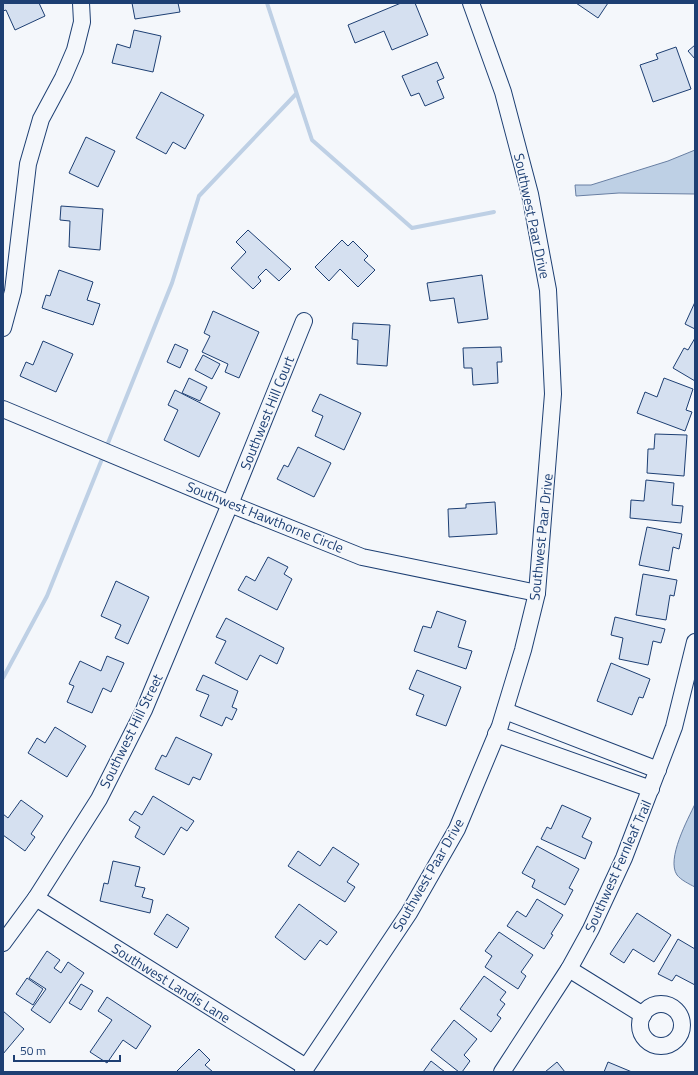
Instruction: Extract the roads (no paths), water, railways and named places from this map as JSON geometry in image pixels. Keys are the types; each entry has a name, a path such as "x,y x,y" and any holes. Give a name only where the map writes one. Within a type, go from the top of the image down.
{"street":[{"path":"3,328 13,290 28,164 40,119 63,78 75,50 82,22 81,3"},
{"name":"Southwest Paar Drive","path":"304,1069 409,913 457,829 504,711 523,650 537,593 553,394 548,290 530,194 503,92 471,3"},
{"name":"Southwest Hill Court","path":"230,504 304,321"},
{"name":"Southwest Hawthorne Circle","path":"3,409 230,504 362,557 537,593"},
{"name":"Southwest Hill Street","path":"3,943 36,898 99,799 144,710 230,504"},
{"name":"Southwest Fernleaf Trail","path":"502,1072 569,968 591,929 624,858 674,727 695,642"},
{"path":"504,711 658,770"},
{"path":"496,734 651,789"},
{"name":"Southwest Landis Lane","path":"36,898 304,1069"},
{"path":"569,968 643,1015"}],"water":[{"path":"695,150 695,194 619,193 576,196 575,185 591,185 668,161"},
{"path":"695,804 695,887 677,875 674,868 674,859 679,839"}],"waterway":[{"path":"267,3 312,140 412,228 494,212"},
{"path":"106,448 172,283 199,196 296,94"},
{"path":"3,678 47,596 104,454"}]}
